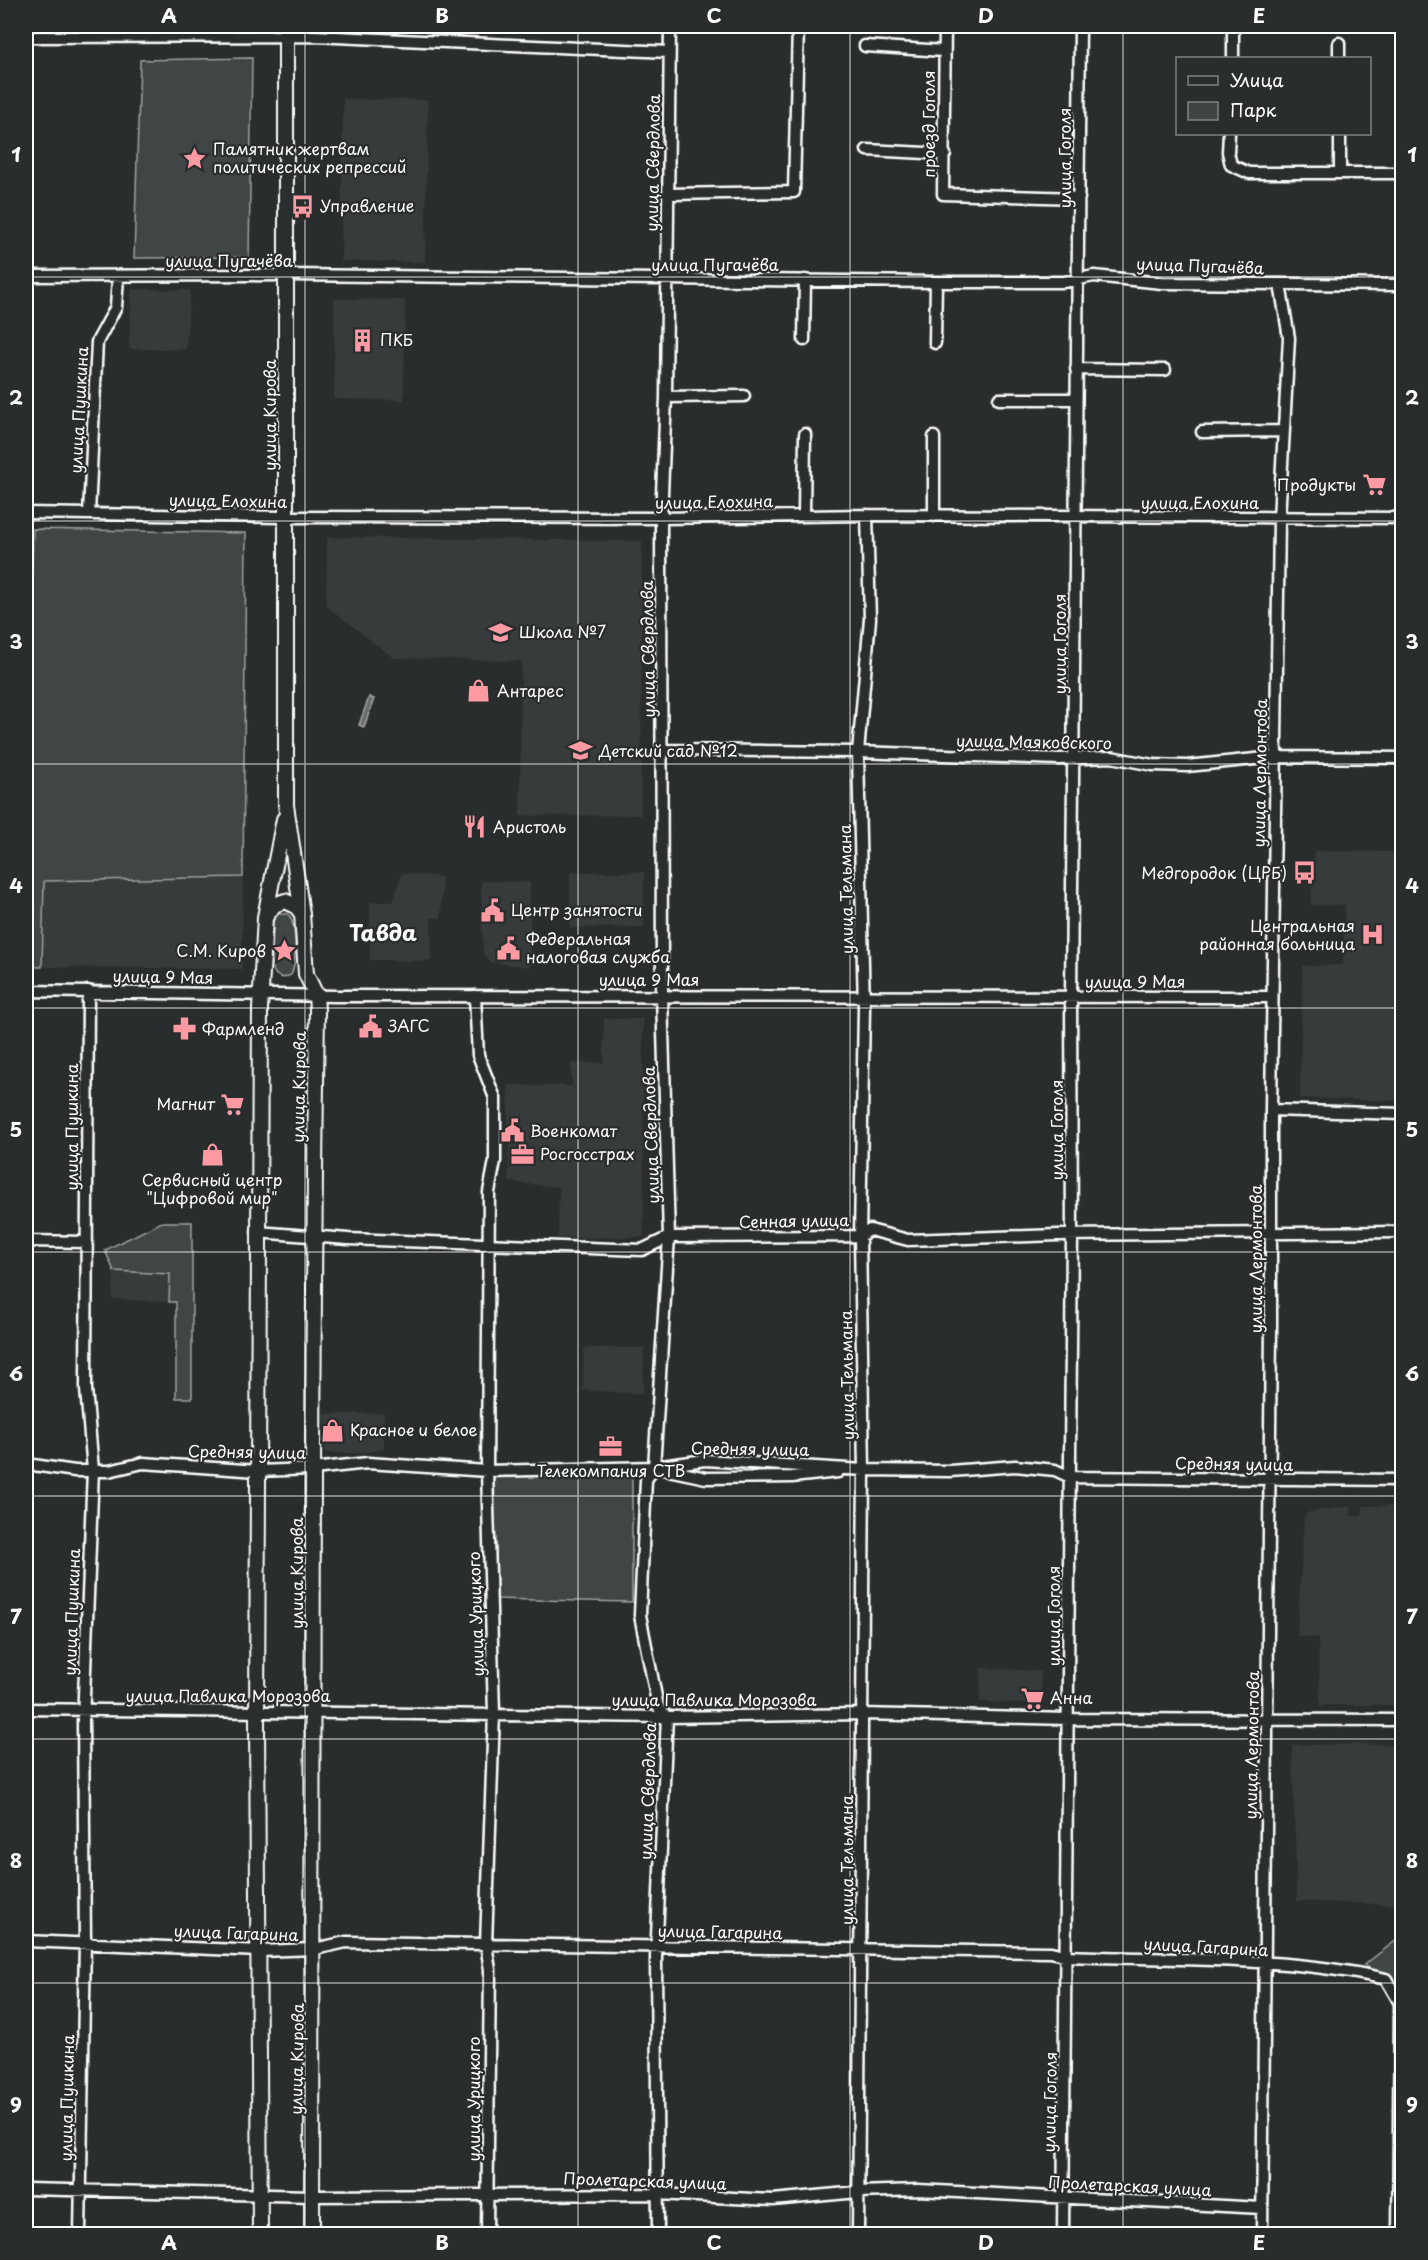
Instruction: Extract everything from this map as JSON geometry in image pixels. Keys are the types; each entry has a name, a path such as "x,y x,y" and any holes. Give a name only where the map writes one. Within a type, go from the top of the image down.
{"main road":[{"name":"улица Кирова","path":"286,31 286,805 302,914 306,974 316,995 313,1235 315,1949 312,2235"},
{"name":"улица Кирова","path":"260,2235 257,1712 261,993 266,917 286,805"},
{"path":"266,917 274,905 285,901 296,906 302,914"}],"street":[{"name":"улица Свердлова","path":"658,2235 657,1946 667,1717 658,1707 640,1615 646,1480 654,1467 669,1237 662,995 664,750 661,518 666,397 665,280 669,194 670,26"},
{"path":"669,194 794,192 798,26"},
{"name":"проезд Гоголя","path":"945,26 943,194 1079,198"},
{"name":"улица Гоголя","path":"1063,2235 1069,1719 1071,996 1080,26"},
{"path":"1233,26 1233,57"},
{"path":"26,37 286,31 669,52"},
{"path":"1339,43 1339,57"},
{"path":"865,46 944,51"},
{"path":"1229,135 1228,152 1231,165 1249,173 1402,173"},
{"path":"1340,135 1340,173"},
{"path":"867,150 945,154"},
{"name":"улица Пугачёва","path":"26,276 287,275 936,282 1064,282 1079,278 1110,276 1162,283 1402,285"},
{"name":"улица Пушкина","path":"89,514 97,342 116,307 118,276"},
{"path":"804,340 806,280"},
{"path":"935,343 936,282"},
{"name":"улица Лермонтова","path":"1262,2235 1268,1718 1270,1110 1275,757 1279,519 1282,431 1289,338 1280,284"},
{"path":"1076,369 1165,370"},
{"path":"666,397 744,396"},
{"path":"999,399 1076,399"},
{"path":"1202,432 1282,431"},
{"path":"804,515 805,434"},
{"path":"934,438 934,516"},
{"name":"улица Елохина","path":"26,513 285,517 661,518 867,515 1402,518"},
{"name":"улица Тельмана","path":"858,2235 864,1470 860,1236 863,996 858,752 870,619 867,515"},
{"name":"улица Маяковского","path":"664,750 858,752 1059,759 1074,756 1111,757 1153,765 1187,766 1275,757 1402,758"},
{"name":"улица 9 Мая","path":"26,991 475,996 1272,997"},
{"name":"улица Пушкина","path":"80,2235 85,1941 84,1711 93,1470 86,1389 88,991"},
{"name":"улица Урицкого","path":"475,996 478,1055 495,1098 495,1161 489,1192 487,1471 494,1713 486,1944 490,1970 488,2235"},
{"path":"1270,1110 1402,1114"},
{"name":"Сенная улица","path":"258,1232 489,1245 642,1250 669,1237 860,1236 870,1230 908,1240 1402,1232"},
{"path":"26,1241 87,1242"},
{"name":"Средняя улица","path":"26,1464 75,1471 109,1471 143,1463 258,1471 313,1469 368,1463 487,1471 654,1467 705,1460 864,1470 950,1471 1015,1466 1055,1470 1070,1477 1402,1480"},
{"path":"654,1467 706,1478 792,1477 864,1470"},
{"name":"улица Павлика Морозова","path":"26,1709 494,1713 667,1717 862,1714 1069,1719 1402,1720"},
{"name":"улица Гагарина","path":"26,1941 85,1941 260,1952 315,1949 346,1942 1051,1952 1067,1956 1264,1964 1359,1972 1386,1979 1400,2003 1401,2066"},
{"path":"1398,2235 1401,2066"},
{"name":"Пролетарская улица","path":"26,2189 312,2196 488,2193 658,2194 773,2200 858,2192 918,2190 1262,2208"}],"shaded area":[{"path":"343,99 428,100 425,262 341,261"},
{"path":"132,289 190,290 186,349 129,349"},
{"path":"334,299 405,300 404,400 334,399"},
{"name":"Школа №7","path":"327,537 642,541 641,815 520,816 521,661 394,658 326,606"},
{"path":"369,697 374,699 364,727 359,725"},
{"name":"Центральная районная больница","path":"1400,784 1402,1101 1300,1098 1302,966 1343,965 1345,905 1311,905 1314,851 1398,852"},
{"path":"570,872 644,872 644,927 570,928"},
{"path":"402,873 442,877 441,918 431,918 431,961 370,960 370,902 393,902"},
{"path":"243,877 242,969 43,967 43,881"},
{"path":"481,881 530,882 530,967 490,962 483,954"},
{"path":"604,1019 643,1019 644,1237 558,1238 559,1187 509,1182 508,1085 572,1086 571,1063 604,1063"},
{"path":"114,1271 170,1274 169,1302 112,1299"},
{"path":"584,1348 644,1348 643,1394 583,1390"},
{"path":"384,1413 384,1449 363,1453 325,1453 324,1414"},
{"path":"1351,1506 1351,1516 1362,1516 1363,1506 1402,1506 1402,1705 1320,1705 1318,1638 1297,1636 1304,1517 1309,1512"},
{"path":"981,1668 1041,1671 1041,1704 980,1702"},
{"path":"1402,1744 1402,1905 1297,1901 1292,1745"}],"green space":[{"path":"252,58 249,257 134,258 140,60"},
{"path":"33,529 246,533 243,877 44,881 42,967 26,967 26,620 31,620"},
{"path":"278,914 288,914 294,935 293,969 291,975 283,978 276,975 272,968 273,920"},
{"path":"162,1222 192,1222 192,1398 176,1398 176,1302 169,1302 170,1274 114,1271 105,1250"},
{"path":"632,1475 632,1602 495,1599 493,1476"},
{"path":"1402,1936 1402,1987 1364,1965"}],"place":[{"name":"Памятник жертвам политических репрессий","path":"195,158"},
{"name":"Управление","path":"302,206"},
{"name":"ПКБ","path":"362,340"},
{"name":"Продукты","path":"1374,485"},
{"name":"Школа №7","path":"501,632"},
{"name":"Антарес","path":"479,691"},
{"name":"Детский сад №12","path":"581,751"},
{"name":"Аристоль","path":"475,827"},
{"name":"Медгородок (ЦРБ)","path":"1305,873"},
{"name":"Центр занятости","path":"493,910"},
{"name":"Центральная районная больница","path":"1373,935"},
{"name":"Федеральная налоговая служба","path":"508,948"},
{"name":"С.М. Киров","path":"284,951"},
{"name":"ЗАГС","path":"370,1026"},
{"name":"Фармленд","path":"184,1029"},
{"name":"Магнит","path":"233,1104"},
{"name":"Военкомат","path":"512,1131"},
{"name":"Росгосстрах","path":"522,1154"},
{"name":"Сервисный центр \"Цифровой мир\"","path":"212,1155"},
{"name":"Красное и белое","path":"332,1430"},
{"name":"Телекомпания СТВ","path":"611,1446"},
{"name":"Анна","path":"1032,1698"}],"district":[{"name":"Тавда","path":"383,933"}]}
